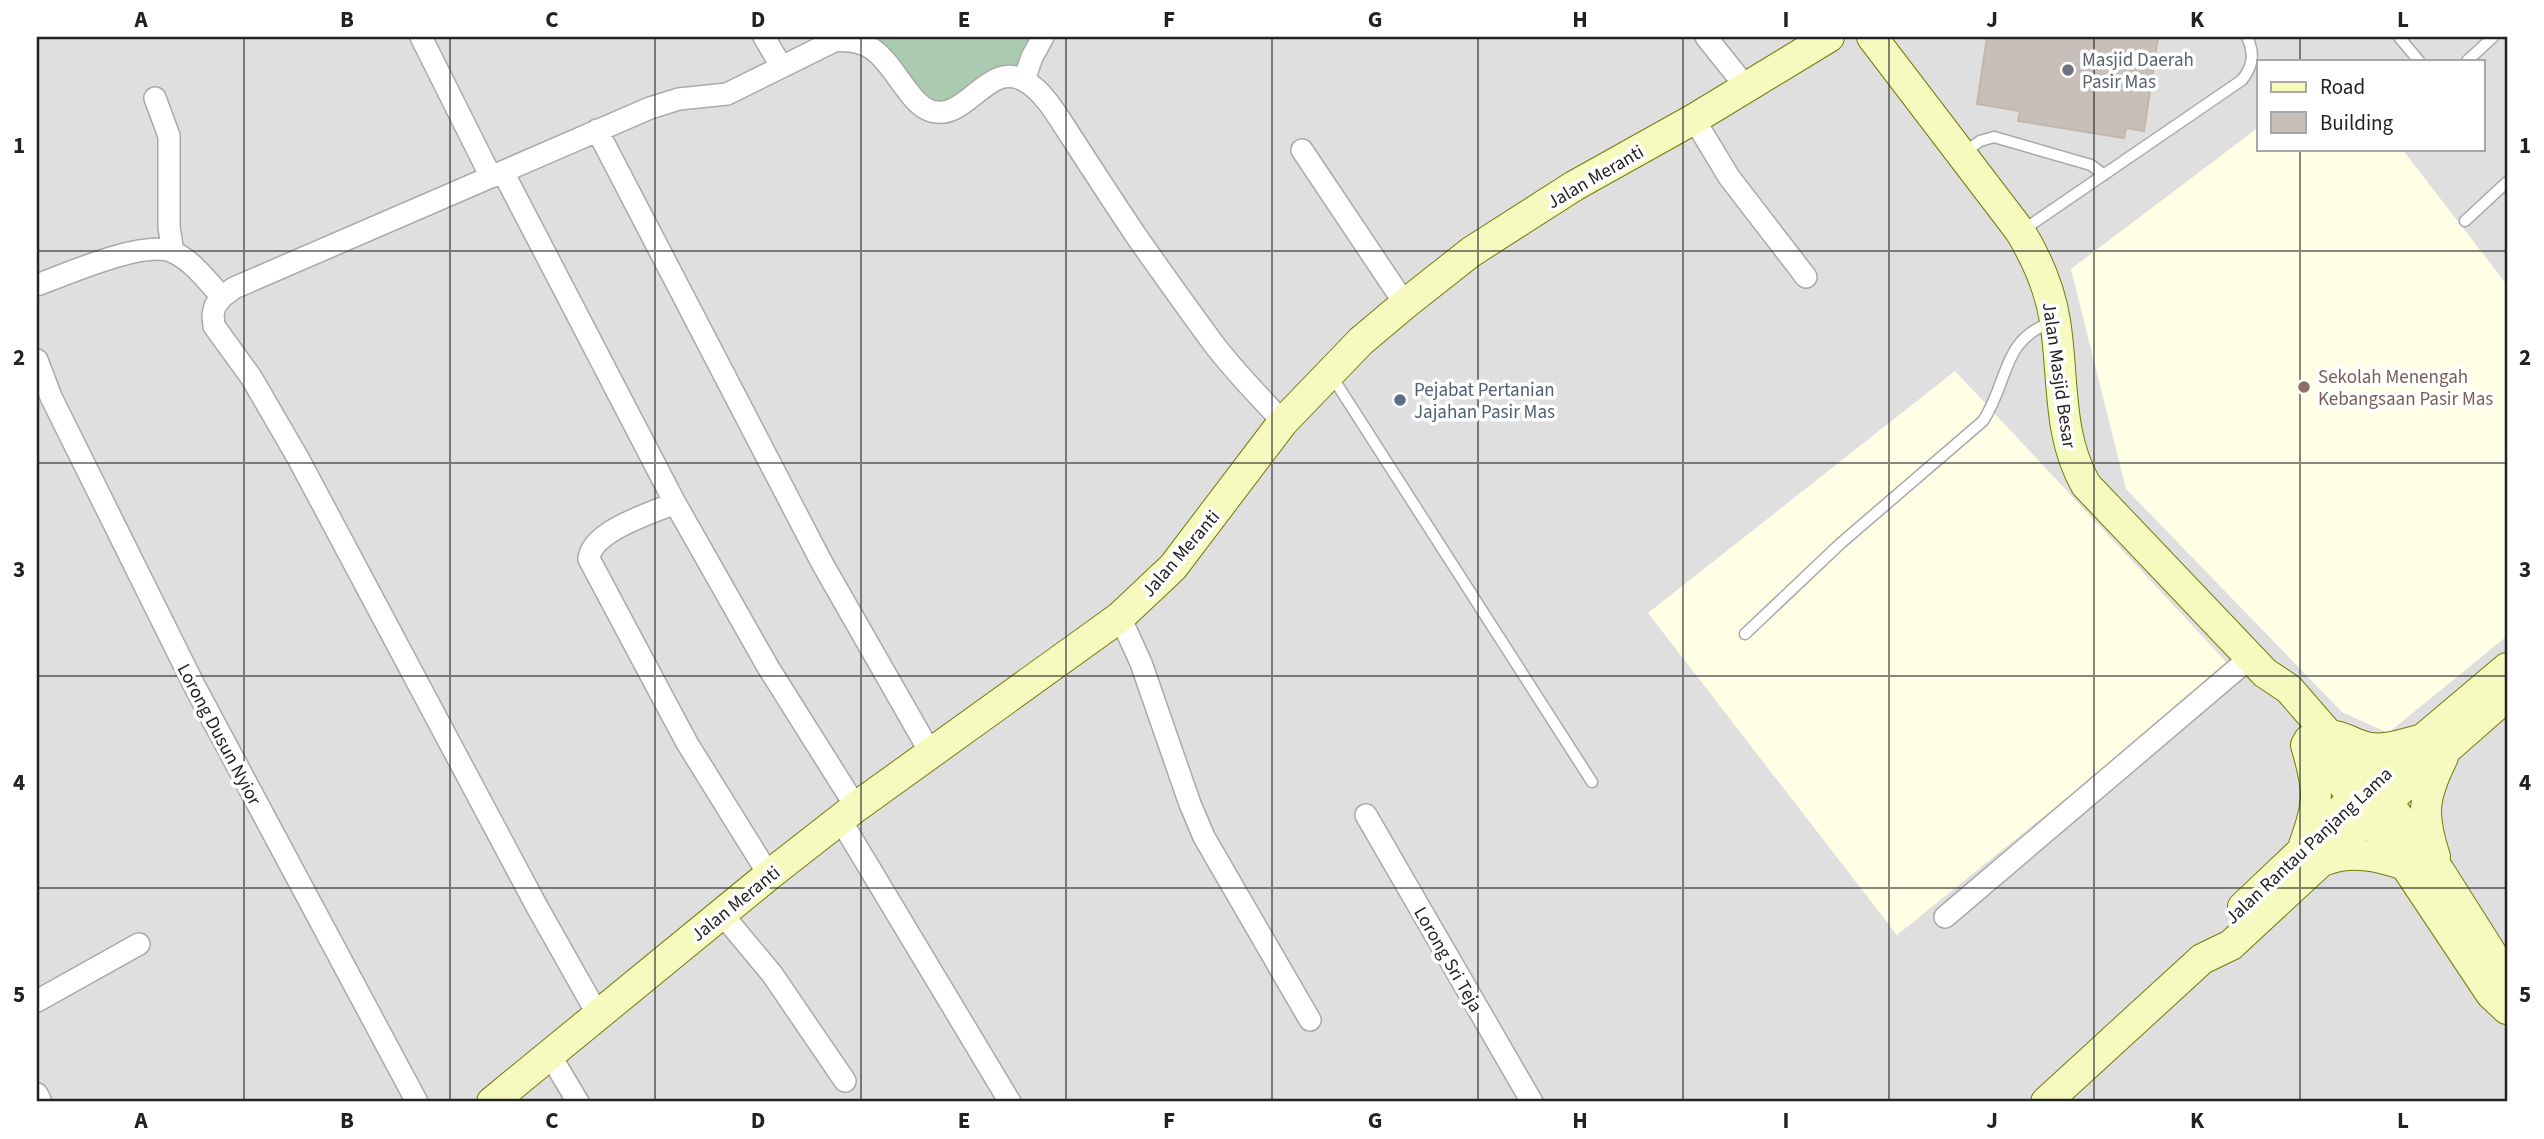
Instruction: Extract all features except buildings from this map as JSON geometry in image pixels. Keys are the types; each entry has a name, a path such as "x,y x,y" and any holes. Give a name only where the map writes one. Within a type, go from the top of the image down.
{"street":[{"path":"421,37 675,503 1010,1102"},
{"path":"764,37 781,66"},
{"path":"1024,80 1032,57 1044,37"},
{"path":"1706,37 1746,86"},
{"name":"Jalan Meranti","path":"492,1102 769,874 930,752 1120,617 1173,567 1283,422 1361,341 1405,304 1471,252 1574,186 1829,37"},
{"name":"Jalan Masjid Besar","path":"1872,37 2020,231 2035,256 2047,287 2055,321 2068,442 2075,466 2086,485 2258,665 2276,700 2315,733 2370,800"},
{"path":"598,1015 536,905 298,458 251,377 215,326 213,314 222,297 234,288 650,108 679,99 727,94 834,41 848,40 863,43 876,50 918,104 932,111 948,111 966,102 991,80 1024,80 1036,90 1214,345 1283,422"},
{"path":"155,98 169,136 169,227 173,251"},
{"path":"1694,118 1729,177 1806,277"},
{"path":"597,130 822,563 930,752"},
{"path":"1303,150 1405,304"},
{"path":"37,285 146,249 173,251 187,260 222,297"},
{"name":"Lorong Dusun Nyior","path":"37,360 51,397 177,651 417,1102"},
{"path":"675,503 615,529 596,542 589,559 687,743 769,874"},
{"path":"1120,617 1141,663 1204,837 1310,1020"},
{"path":"1945,917 2258,665"},
{"name":"Jalan Rantau Panjang Lama","path":"2437,743 2507,668"},
{"name":"Jalan Rantau Panjang Lama","path":"2046,1102 2202,958 2218,930 2313,856 2370,800 2437,743 2507,696"},
{"path":"2405,865 2367,855 2313,856 2317,796 2315,733 2343,736 2367,747 2437,743 2424,811 2428,835 2440,872"},
{"path":"2370,800 2405,865 2491,994 2507,1009"},
{"path":"2370,800 2440,872 2507,978"},
{"name":"Lorong Sri Teja","path":"1366,815 1532,1102"},
{"path":"722,914 772,974 845,1081"},
{"path":"37,1001 139,944"},
{"path":"550,1055 578,1102"},
{"path":"37,1094 41,1102"}],"lane":[{"path":"2020,231 2242,80 2251,69 2253,57 2247,37"},
{"path":"2399,37 2418,60"},
{"path":"2467,60 2493,37"},
{"path":"1962,155 1980,141 1994,137 2091,165 2104,175"},
{"path":"2465,221 2507,182"},
{"path":"1745,634 1842,542 1983,421 1992,407 2007,363 2019,342 2038,327 2055,321"},
{"path":"1329,373 1592,782"}],"shaded area":[{"path":"37,37 2507,37 2507,1102 37,1102"},
{"path":"875,37 1034,37 1017,70 1010,67 981,77 948,99 934,103 919,93"},
{"name":"Sekolah Menengah Kebangsaan Pasir Mas","path":"2257,129 2257,150 2403,150 2507,285 2507,636 2388,733 2342,712 2126,489 2071,269"},
{"path":"1955,371 2230,666 1897,935 1648,613"}],"place":[{"name":"Masjid Daerah Pasir Mas","path":"2068,70"},
{"name":"Sekolah Menengah Kebangsaan Pasir Mas","path":"2304,387"},
{"name":"Pejabat Pertanian Jajahan Pasir Mas","path":"1400,400"}]}
